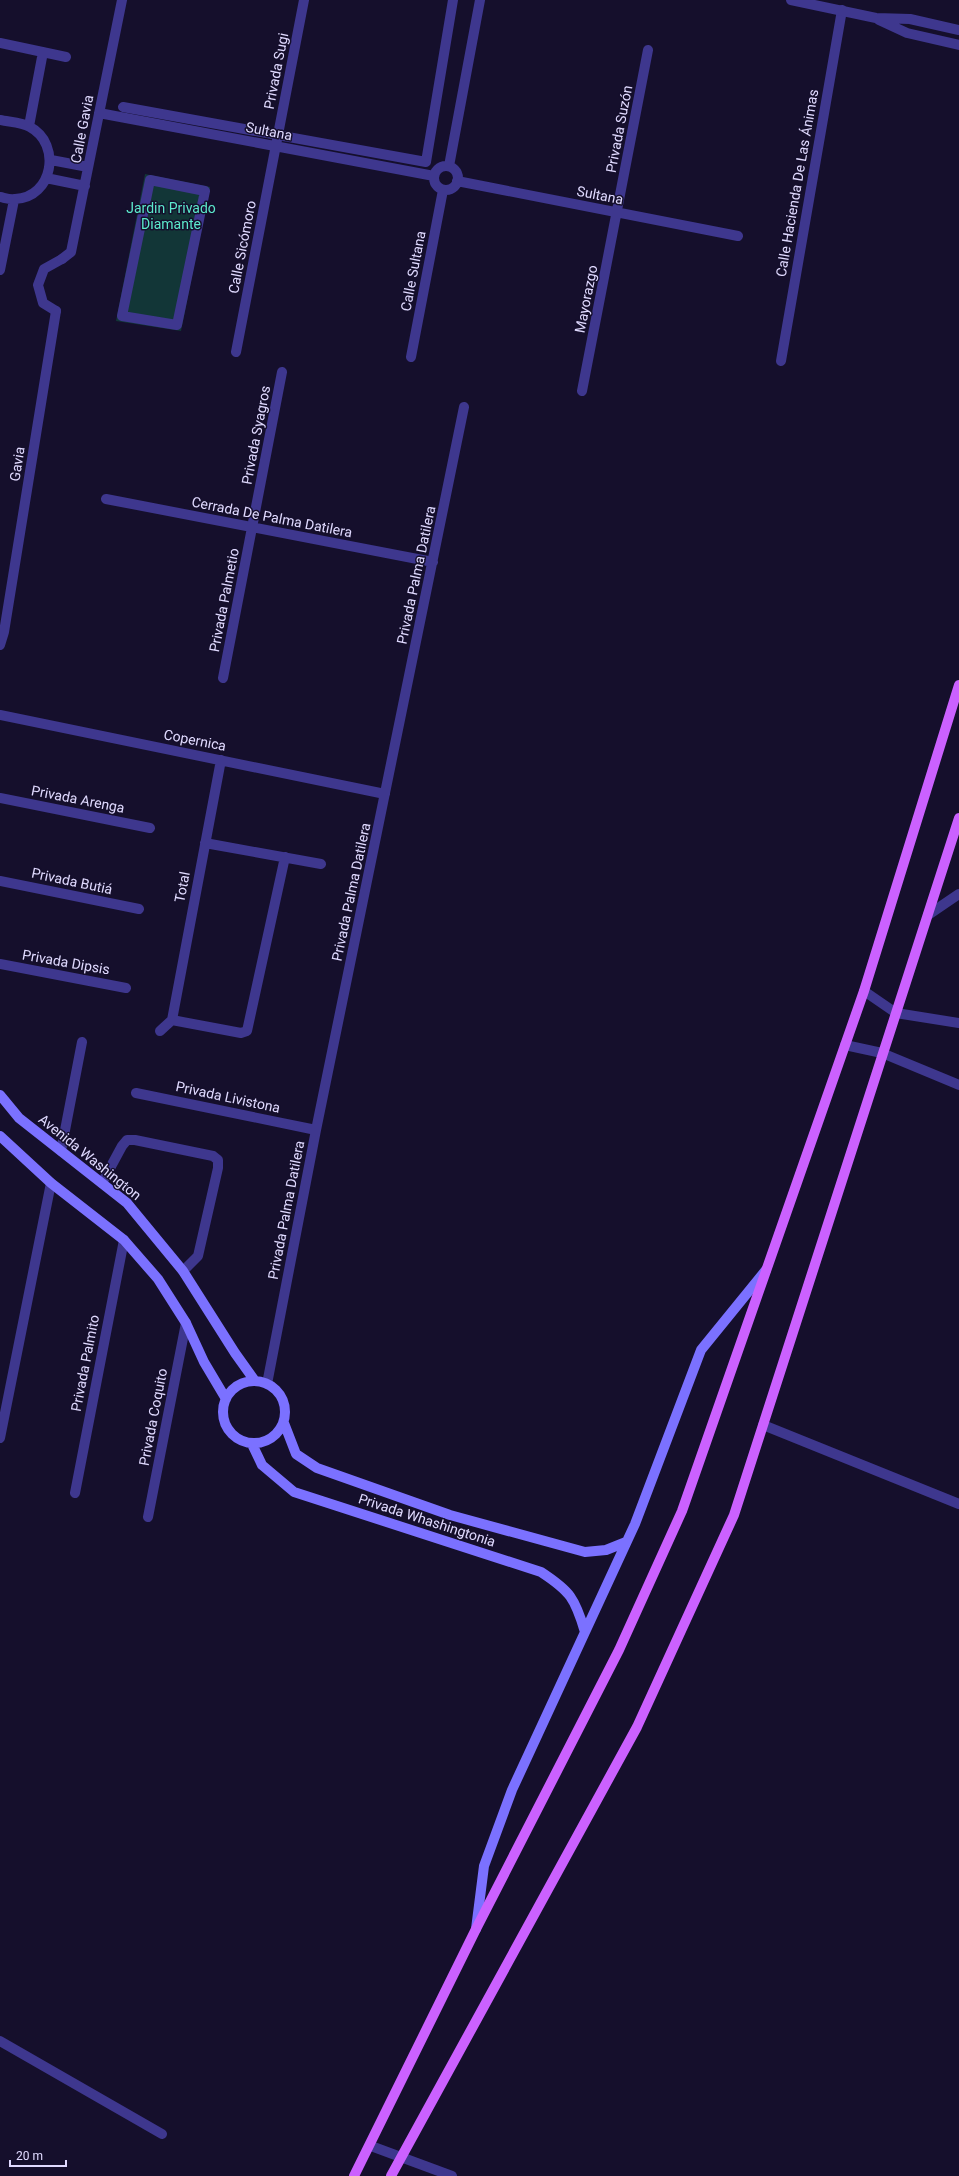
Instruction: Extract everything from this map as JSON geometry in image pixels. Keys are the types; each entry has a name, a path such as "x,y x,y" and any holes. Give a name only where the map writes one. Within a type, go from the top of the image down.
{"main road":[{"path":"354,2176 371,2146 476,1929 619,1650 682,1511 864,991 959,685"},
{"path":"391,2176 636,1727 734,1515 959,818"},
{"name":"Avenida Washington","path":"0,1095 19,1118 127,1203 183,1271 235,1353 255,1381"},
{"path":"0,1136 51,1183 124,1240 158,1279 186,1323 204,1362 226,1399 224,1419 234,1436 252,1444 262,1443 271,1439 279,1432 284,1423 286,1412 283,1400 277,1390 267,1384 255,1381 238,1386 226,1399"},
{"path":"476,1929 484,1866 512,1790 626,1542 700,1350 766,1270"},
{"name":"Privada Whashingtonia","path":"284,1423 296,1454 317,1468 450,1515 585,1552 606,1550 626,1542"},
{"name":"Privada Whashingtonia","path":"252,1444 262,1465 294,1492 541,1572 563,1586 578,1607 585,1632"}],"street":[{"name":"Calle Gavia","path":"56,311 43,303 38,285 44,268 62,259 71,252 122,0"},
{"name":"Privada Sugi","path":"276,147 304,0"},
{"path":"123,107 426,162 453,0"},
{"path":"449,166 480,0"},
{"path":"791,0 843,5 876,18 907,33 959,45"},
{"name":"Calle Hacienda De Las Ánimas","path":"781,361 843,5"},
{"path":"876,18 910,19 959,30"},
{"path":"0,44 66,57"},
{"name":"Privada Suzón","path":"617,213 648,50"},
{"path":"29,126 43,52"},
{"name":"Sultana","path":"99,113 434,176"},
{"path":"0,120 29,126 38,132 44,140 49,169 33,193 14,200 0,197"},
{"name":"Calle Sicómoro","path":"236,352 276,147"},
{"path":"449,166 456,172 457,181 452,189 443,190 435,185 434,176 439,168 449,166"},
{"path":"49,169 88,167"},
{"path":"49,169 85,186"},
{"path":"150,180 201,190 205,191 177,326 122,316 150,180"},
{"name":"Sultana","path":"457,181 738,236"},
{"name":"Calle Sultana","path":"411,357 443,190"},
{"path":"0,270 14,200"},
{"name":"Mayorazgo","path":"582,391 617,213"},
{"name":"Gavia","path":"0,645 4,632 56,311"},
{"name":"Privada Syagros","path":"253,527 282,372"},
{"name":"Privada Palma Datilera","path":"267,1384 316,1130 464,407"},
{"name":"Cerrada De Palma Datilera","path":"106,499 433,562"},
{"name":"Privada Palmetio","path":"223,678 253,527"},
{"name":"Copernica","path":"0,715 385,794"},
{"name":"Total","path":"172,1020 220,760"},
{"name":"Privada Arenga","path":"0,798 150,828"},
{"path":"205,843 321,864"},
{"path":"160,1032 172,1020 241,1032 247,1031 285,857"},
{"name":"Privada Butiá","path":"0,881 139,909"},
{"path":"928,915 959,894"},
{"name":"Privada Dipsis","path":"0,964 126,988"},
{"path":"864,991 896,1013 959,1023"},
{"path":"61,1151 82,1042"},
{"path":"845,1045 882,1053 959,1085"},
{"name":"Privada Livistona","path":"136,1092 316,1130"},
{"path":"102,1183 122,1146 127,1140 134,1140 213,1156 218,1160 218,1168 198,1256 183,1271"},
{"path":"0,1438 51,1183"},
{"name":"Privada Palmito","path":"75,1493 124,1240"},
{"name":"Privada Coquito","path":"148,1517 186,1323"},
{"path":"763,1425 959,1504"},
{"path":"0,2041 162,2134"},
{"path":"371,2146 452,2176"}],"green space":[{"name":"Jardin Privado Diamante","path":"145,174 210,187 181,331 116,321"}]}
